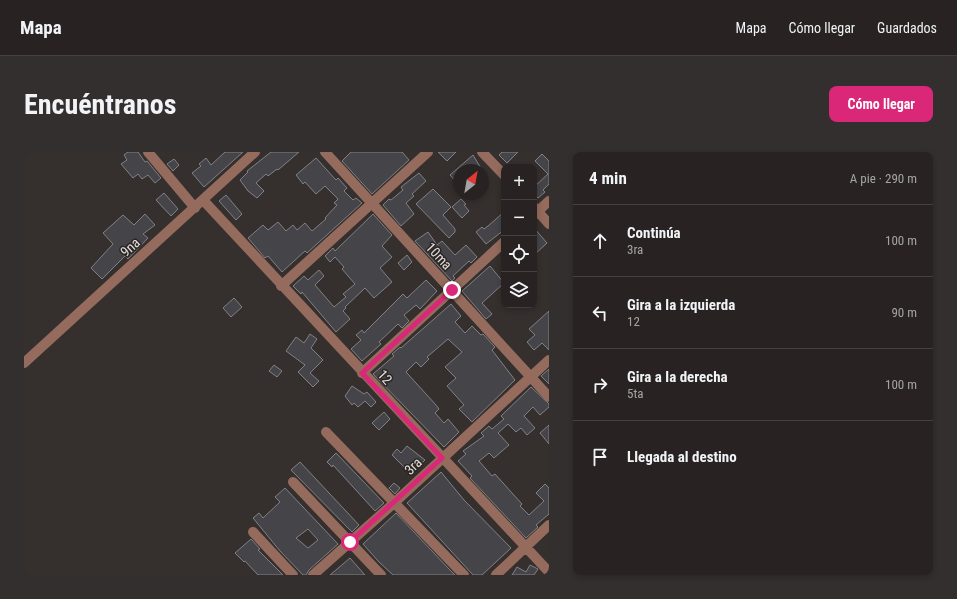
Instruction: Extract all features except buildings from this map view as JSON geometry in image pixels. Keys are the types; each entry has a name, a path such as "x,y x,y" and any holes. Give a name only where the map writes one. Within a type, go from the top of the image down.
{"street":[{"path":"148,152 195,208"},
{"name":"9na","path":"24,363 255,152"},
{"name":"10ma","path":"324,152 549,396"},
{"path":"281,286 428,152"},
{"path":"482,152 501,172"},
{"name":"12","path":"203,200 281,286 549,572"},
{"path":"537,210 549,201"},
{"path":"537,213 549,224"},
{"path":"362,373 501,245"},
{"name":"3ra","path":"313,575 394,503 549,360"},
{"path":"326,432 464,575"},
{"path":"293,482 381,575"},
{"path":"496,575 549,525"},
{"path":"253,532 293,575"}],"route":[{"path":"350,542 442,458 362,373 452,290"}]}
